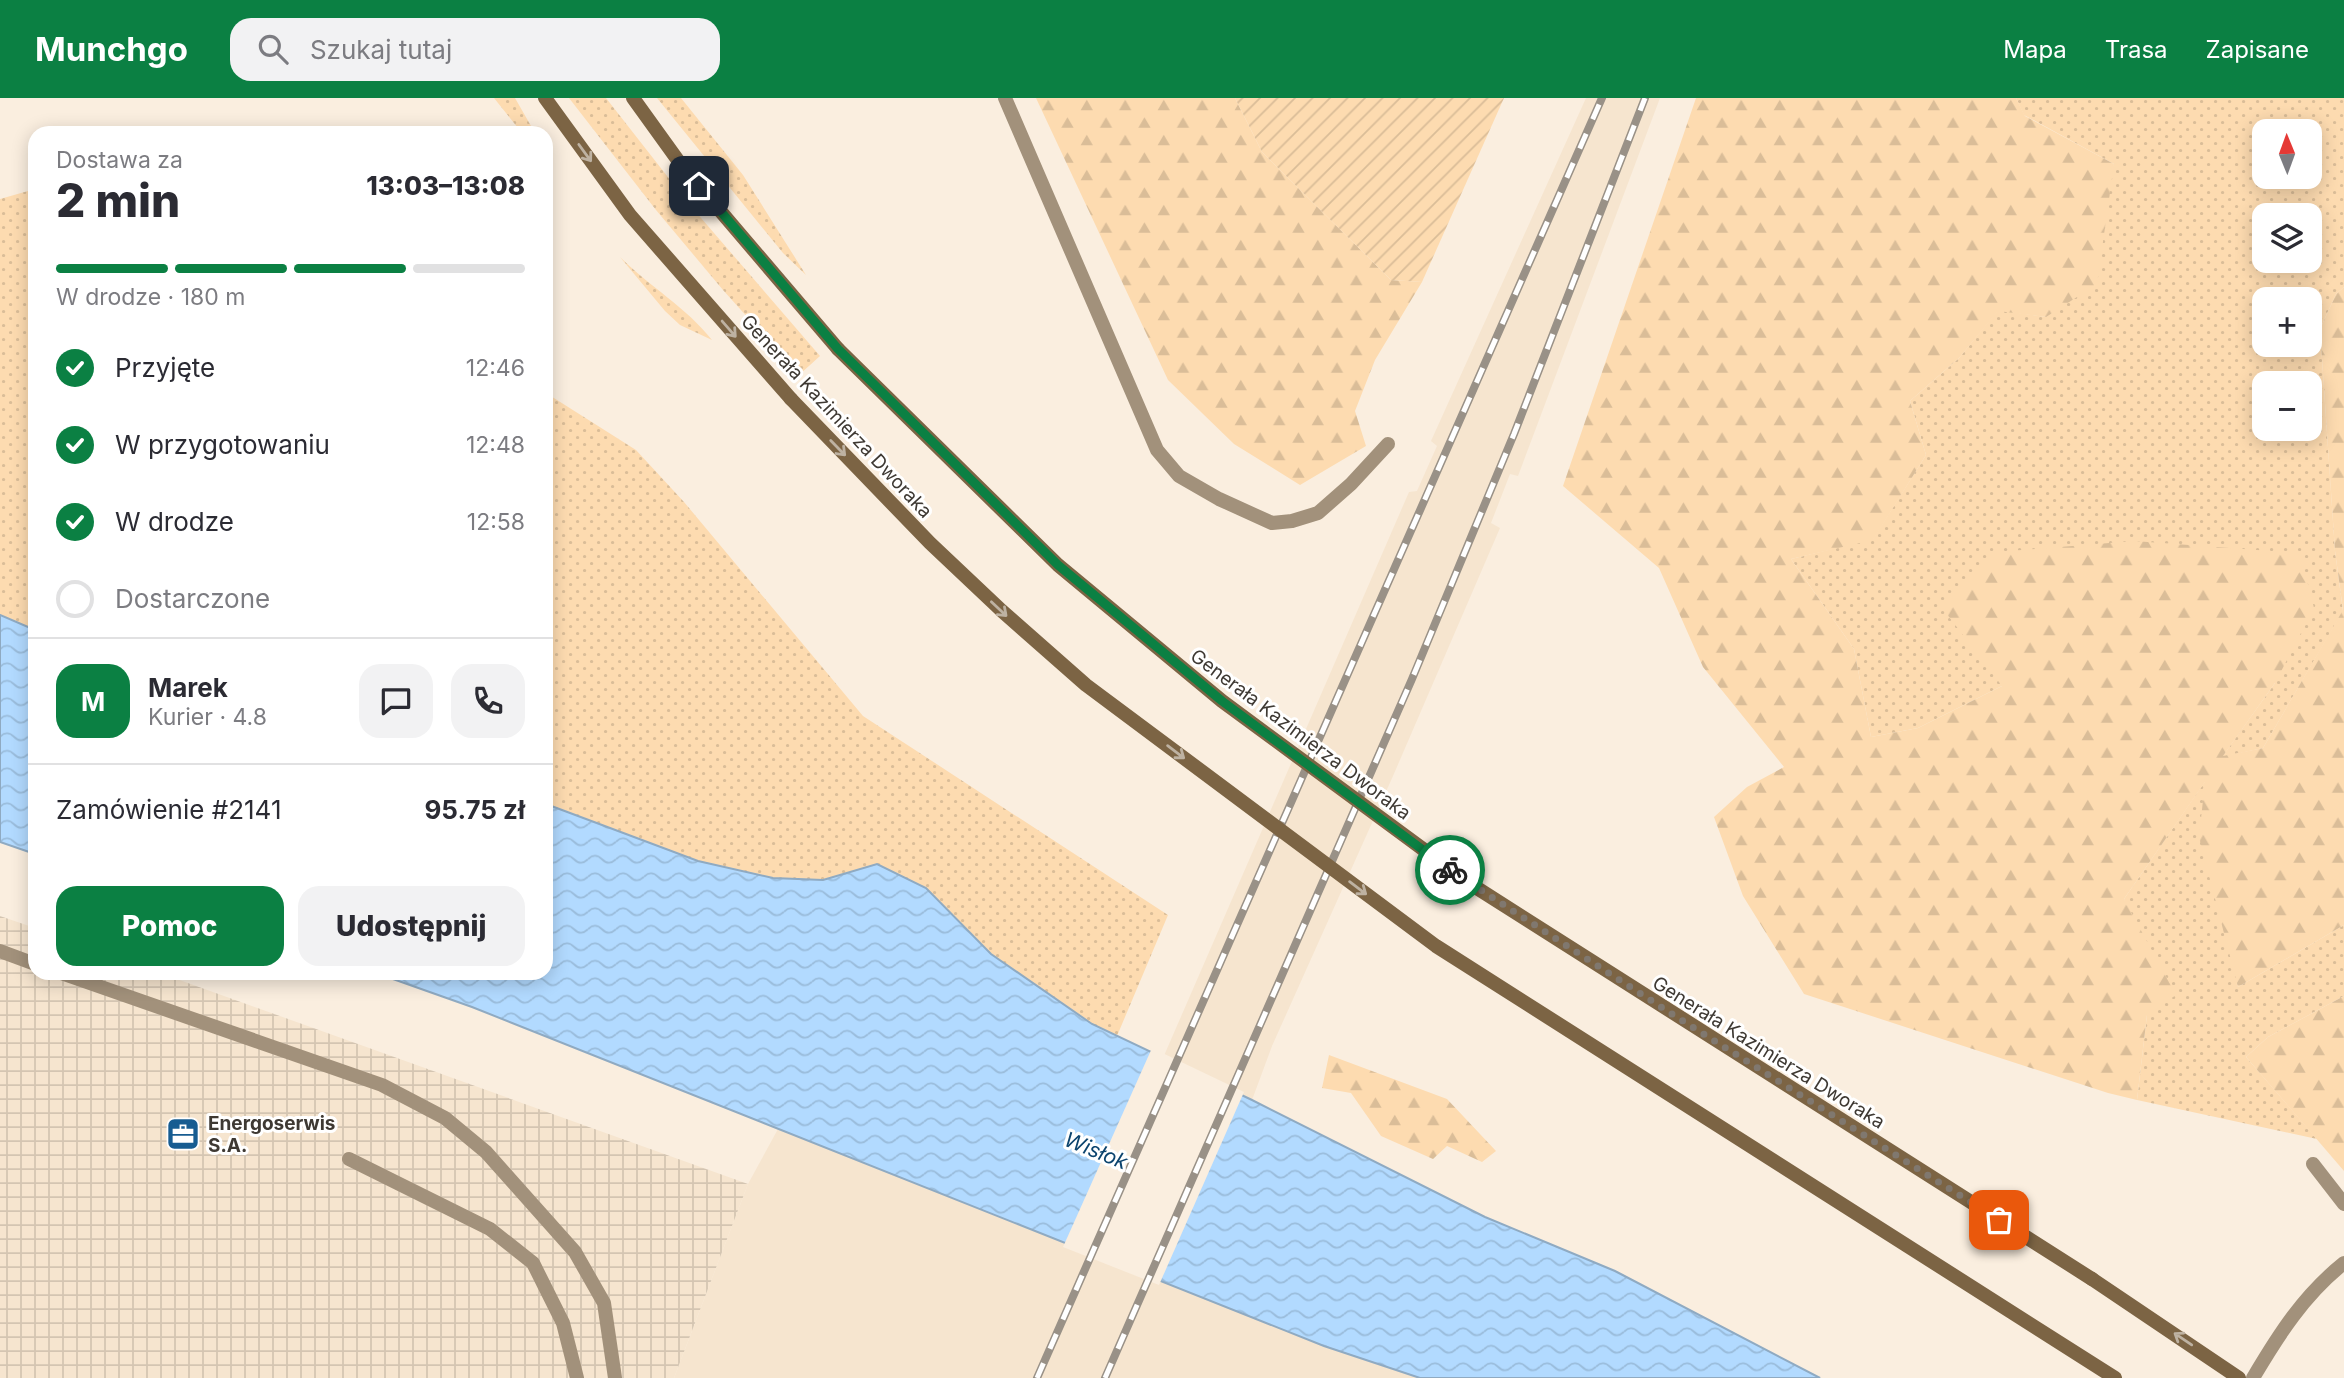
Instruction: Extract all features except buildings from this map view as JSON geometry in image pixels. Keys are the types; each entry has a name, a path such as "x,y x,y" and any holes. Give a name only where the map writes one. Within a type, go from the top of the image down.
{"main road":[{"name":"Generała Kazimierza Dworaka","path":"545,98 630,215 791,399 930,543 1086,685 1436,946 2115,1378"},
{"name":"Generała Kazimierza Dworaka","path":"633,98 682,166 838,349 1058,565 1222,701 1469,883 2092,1279 2239,1378"}],"street":[{"path":"1005,98 1157,450 1180,476 1219,499 1272,523 1292,521 1318,513 1351,484 1388,443"},
{"path":"0,951 28,961"},
{"path":"81,980 382,1085 444,1118 486,1152 575,1252 604,1303 615,1378"},
{"path":"349,1159 490,1229 533,1263 563,1323 577,1378"},
{"path":"2313,1164 2344,1204"},
{"path":"2253,1378 2300,1305 2323,1280 2344,1263"}],"shaded area":[{"path":"1586,98 1660,98 1518,476 1510,474 1491,523 1500,528 1272,1046 1252,1100 1163,1058 1409,492 1417,491 1437,446 1431,441"},
{"path":"0,916 28,926 28,980 180,980 748,1184 674,1378 0,1378"},
{"path":"778,1129 1324,1346 1420,1378 674,1378 748,1184"}],"green space":[{"path":"494,98 515,98 531,126 516,126"},
{"path":"569,98 606,98 689,204 820,356 799,375 656,210"},
{"path":"657,98 681,98 743,175 806,275 783,253"},
{"path":"1036,98 1235,98 1262,152 1391,280 1422,282 1375,360 1355,411 1366,446 1300,485 1234,444 1168,380"},
{"path":"1235,98 1504,98 1422,282 1391,280 1262,152"},
{"path":"1696,98 2016,98 2025,116 2114,164 2097,284 2046,317 1998,311 1959,358 1910,401 1926,455 1873,540 1791,559 1854,649 1871,737 1918,728 2002,686 1943,609 1997,552 2134,541 2300,553 2314,608 2275,683 2223,756 2263,748 2343,610 2335,551 2322,357 2322,325 2336,294 2344,287 2344,925 2238,987 2199,837 2205,782 2124,899 2176,995 2147,1015 2137,1100 2108,1093 1804,994 1743,896 1714,817 1747,787 1784,767 1703,667 1659,568 1563,486"},
{"path":"2016,98 2344,98 2344,287 2336,294 2322,325 2322,287 2252,287 2252,357 2322,357 2335,551 2343,611 2263,748 2222,757 2275,683 2002,686 1918,728 1871,737 1854,649 1791,559 1873,539 1926,455 1910,401 1959,358 1998,310 2046,317 2114,164 2024,115"},
{"path":"28,191 28,627 0,615 0,199"},
{"path":"620,257 691,317 712,340 680,325"},
{"path":"553,397 636,450 684,502 863,716 1168,915 1117,1036 1092,1024 991,954 926,888 877,864 823,880 773,878 698,861 553,807"},
{"path":"2206,780 2238,987 2344,925 2344,996 2268,1037 2246,1057 2317,1139 2137,1100 2147,1015 2124,899"},
{"path":"2344,996 2344,1171 2246,1057 2268,1037"},
{"path":"1329,1055 1447,1099 1496,1151 1482,1162 1447,1146 1433,1159 1381,1136 1351,1093 1322,1088"}],"water":[{"path":"0,615 28,627 28,852 0,842"},
{"name":"Wisłok","path":"553,807 698,861 773,878 823,880 877,864 926,888 991,954 1092,1024 1252,1100 1485,1217 1615,1271 1820,1378 1420,1378 1324,1346 472,1007 396,980 553,980"}],"pier":[{"path":"1152,1048 1244,1092 1159,1285 1063,1247"}],"railway":[{"path":"1037,1378 1602,98"},
{"path":"1105,1378 1412,679 1514,434 1645,98"}],"way so far":[{"path":"1450,870 1675,1016 1999,1220"}],"place":[{"name":"Energoserwis S.A.","path":"183,1134"}],"route":[{"path":"699,186 838,349 1058,565 1222,701 1450,870"}]}
